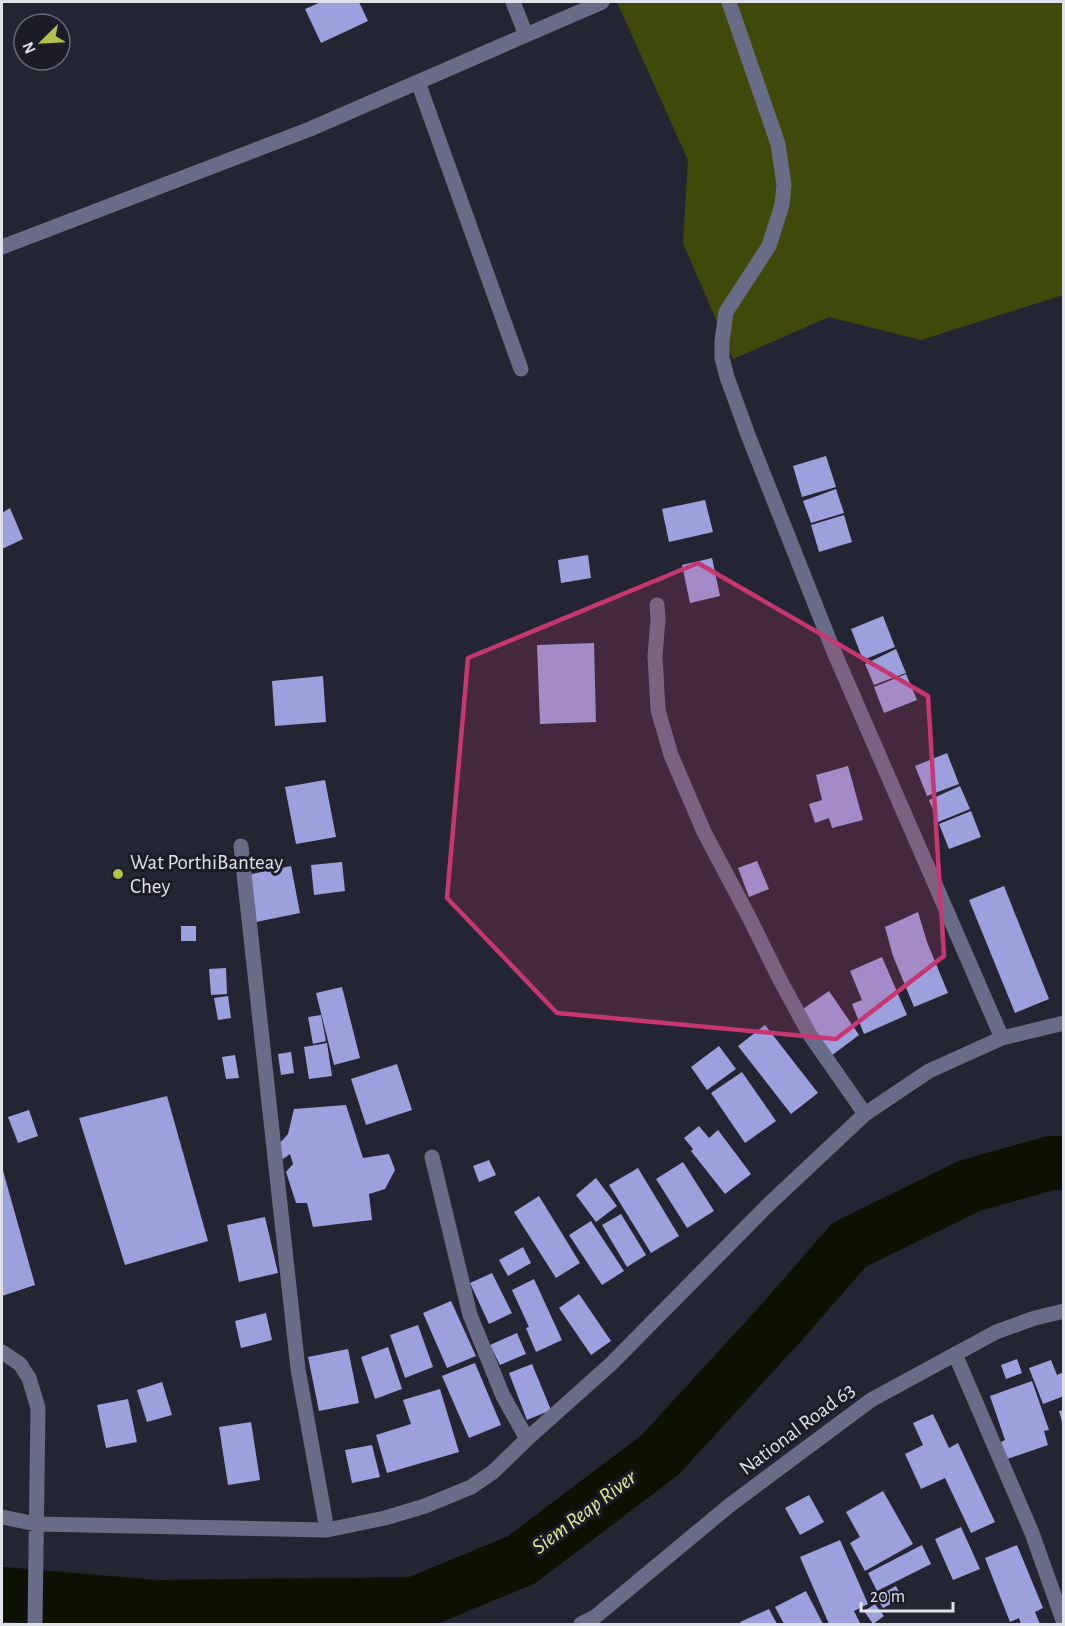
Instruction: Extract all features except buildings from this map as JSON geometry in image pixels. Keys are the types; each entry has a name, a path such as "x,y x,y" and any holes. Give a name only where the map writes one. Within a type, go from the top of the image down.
{"street":[{"path":"513,2 526,35"},
{"path":"2,247 310,129 602,2"},
{"path":"729,2 778,144 784,185 782,205 769,246 726,312 722,358 748,435 834,652 1002,1038"},
{"path":"418,82 521,369"},
{"path":"657,605 655,656 658,710 671,755 704,832 780,980 810,1035 865,1114"},
{"path":"241,846 298,1368 327,1530"},
{"path":"2,1517 36,1524 327,1530 385,1518 425,1506 471,1487 493,1472 611,1364 768,1205 865,1114 929,1071 1002,1038 1064,1023"},
{"path":"432,1156 470,1315 503,1396 527,1439"},
{"name":"National Road 63","path":"581,1624 595,1617 730,1505 871,1400 996,1332 1035,1318 1064,1311"},
{"path":"2,1352 20,1364 25,1371 38,1408 35,1624"},
{"path":"955,1354 1032,1533 1064,1623"}],"highlighted area":[{"path":"698,563 928,696 944,956 836,1039 557,1013 447,898 468,658"}],"green space":[{"path":"617,2 1063,2 1063,295 921,340 829,317 733,359 683,243 688,160"}],"waterway":[{"name":"Siem Reap River","path":"2,1594 155,1607 415,1604 521,1560 660,1455 849,1245 969,1186 1051,1163 1064,1163"}],"place":[{"name":"Wat PorthiBanteay Chey","path":"118,874"}]}
